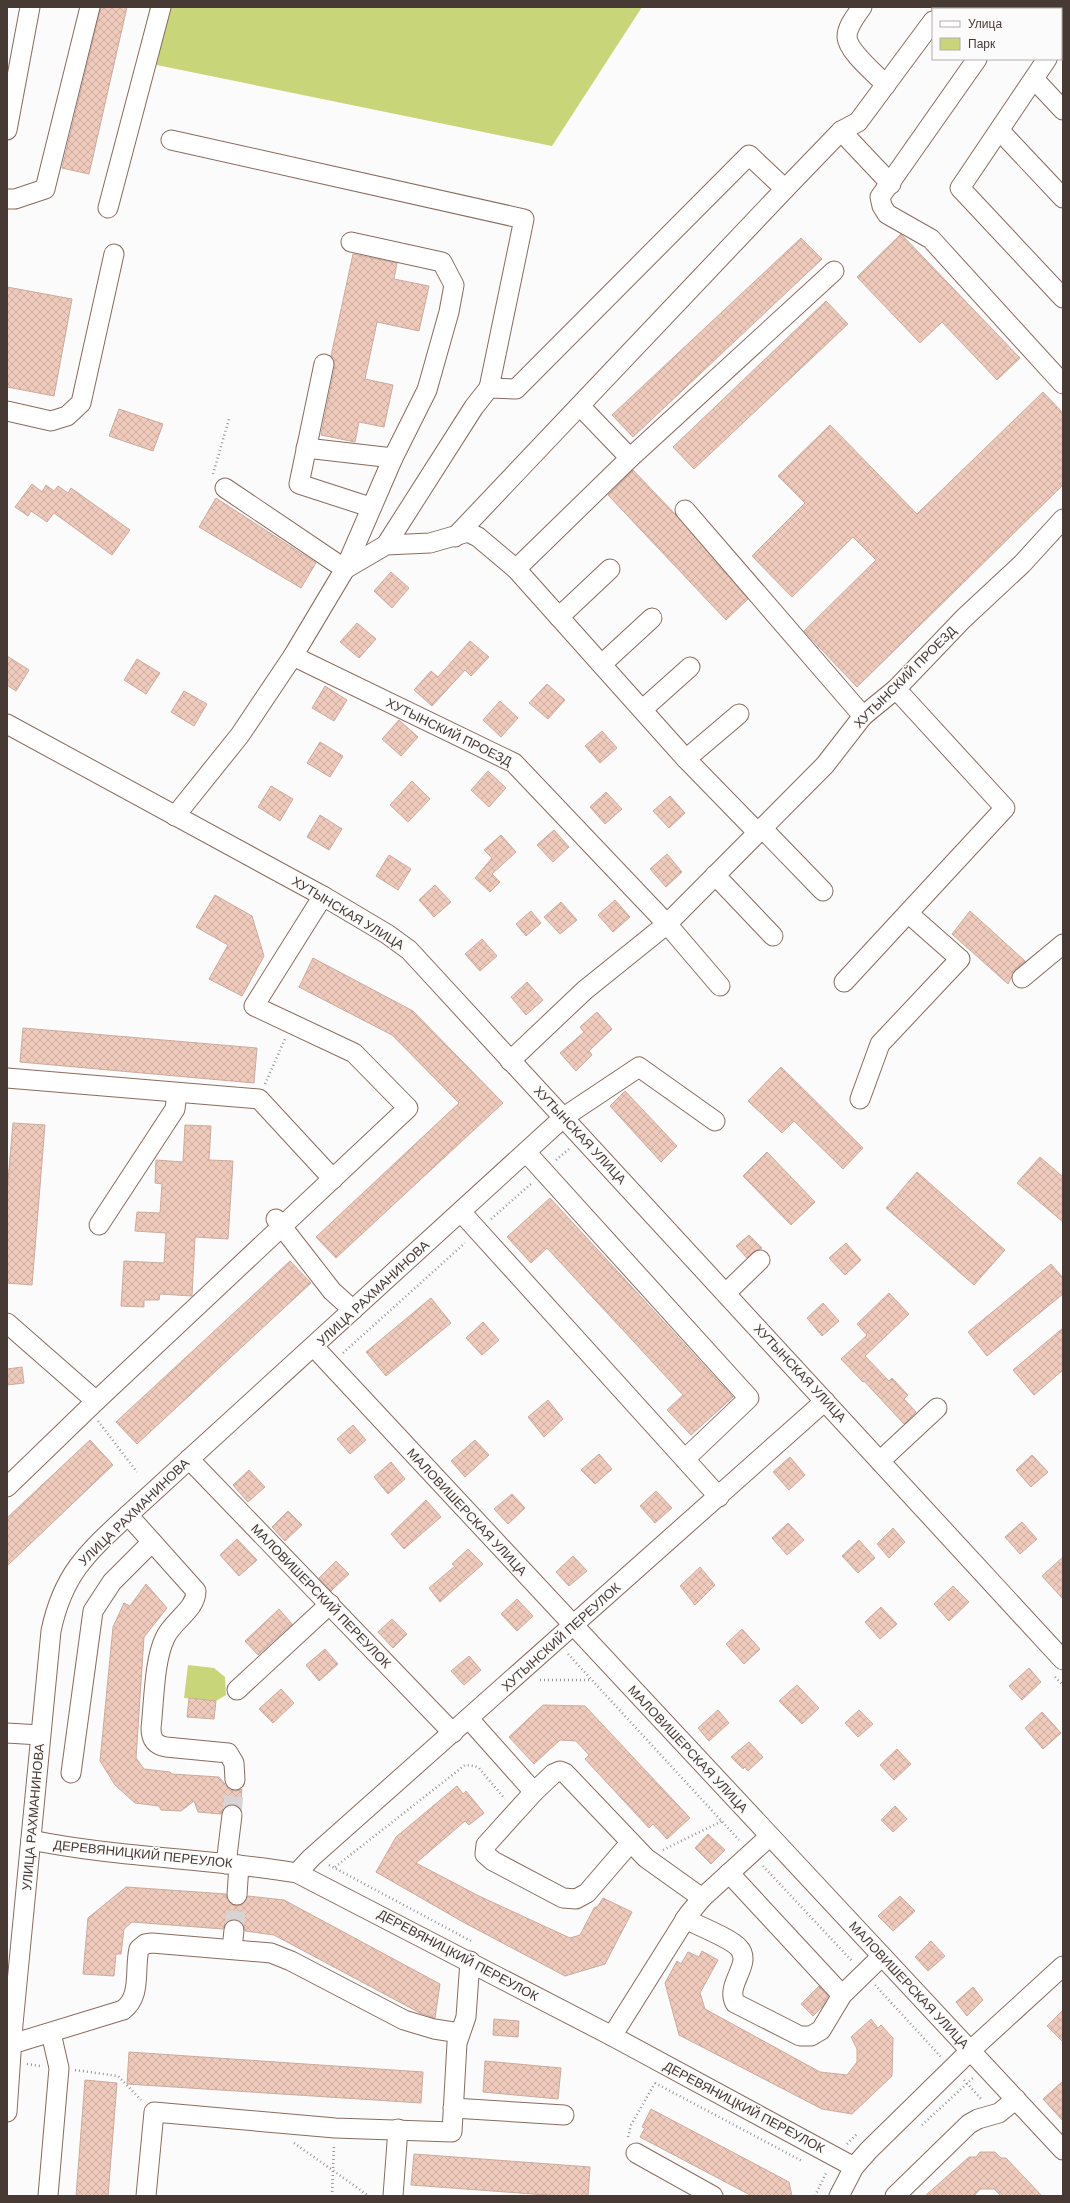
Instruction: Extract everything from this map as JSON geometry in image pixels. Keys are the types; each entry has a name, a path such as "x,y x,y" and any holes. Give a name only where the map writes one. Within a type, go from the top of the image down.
{"street":[{"path":"7,130 30,7"},
{"path":"7,199 15,199 45,189 90,7"},
{"path":"108,208 160,7"},
{"path":"862,7 850,25 847,37 850,48 886,85"},
{"path":"455,537 841,131 858,122 932,22"},
{"path":"976,60 891,184 880,197 882,206 886,214 931,239 1063,384"},
{"path":"1046,60 1000,131 960,188 1063,298"},
{"path":"1034,79 1063,110"},
{"path":"841,131 891,184"},
{"path":"1000,131 1063,198"},
{"path":"171,140 524,219 489,388 469,413 386,545 345,569"},
{"path":"489,388 516,389 749,155 785,189"},
{"path":"174,816 240,735 293,656 345,569 370,507 427,390 449,312 454,285 442,262 351,242"},
{"path":"7,411 51,421 68,416 81,402 114,254"},
{"path":"516,569 630,458 834,271"},
{"path":"324,364 299,484 370,507"},
{"path":"580,406 630,458"},
{"path":"306,448 393,458"},
{"path":"225,488 345,569"},
{"path":"685,510 863,716"},
{"name":"ХУТЫНСКИЙ ПРОЕЗД","path":"510,1061 585,990 667,924 825,765 863,716 896,689 963,619 1022,564 1063,519"},
{"path":"386,545 430,543 468,532 478,537 516,569 643,709 686,759 823,891"},
{"path":"560,617 610,569"},
{"path":"602,664 652,618"},
{"name":"ХУТЫНСКИЙ ПРОЕЗД","path":"293,656 514,762 667,924"},
{"path":"643,709 690,667"},
{"path":"844,982 909,914 1005,808 896,689"},
{"path":"686,759 739,714"},
{"name":"ХУТЫНСКАЯ УЛИЦА","path":"7,724 323,896 387,934 409,950 1062,1657"},
{"path":"715,875 773,936"},
{"path":"7,1487 92,1405 138,1355 279,1223 333,1179 408,1108 354,1052 254,1006 323,896"},
{"path":"860,1099 880,1044 960,959 909,914"},
{"path":"667,924 720,986"},
{"path":"1022,978 1063,944"},
{"name":"УЛИЦА РАХМАНИНОВА","path":"7,2112 12,2063 10,2024 31,1840 51,1631 61,1595 68,1580 83,1558 189,1459 314,1347 564,1117 639,1067 715,1121"},
{"path":"7,1078 259,1100 333,1179"},
{"path":"99,1225 175,1110 177,1093"},
{"path":"526,1152 749,1398 685,1459"},
{"path":"461,1212 719,1497"},
{"path":"279,1223 332,1290 353,1310"},
{"path":"726,1293 760,1260"},
{"path":"7,1323 92,1405"},
{"name":"МАЛОВИШЕРСКАЯ УЛИЦА","path":"314,1347 1063,2150"},
{"name":"ХУТЫНСКИЙ ПЕРЕУЛОК","path":"298,1873 311,1858 574,1626 825,1401"},
{"path":"880,1461 937,1408"},
{"name":"МАЛОВИШЕРСКИЙ ПЕРЕУЛОК","path":"189,1459 453,1733"},
{"path":"128,1515 194,1587 196,1595 193,1604 171,1628 162,1644 151,1728 152,1738 162,1746 228,1753 234,1763 235,1780"},
{"path":"71,1773 93,1611 112,1582 152,1542"},
{"path":"237,1690 330,1604"},
{"path":"469,1719 534,1792"},
{"path":"7,1733 40,1735"},
{"path":"630,1843 587,1892 576,1899 563,1898 493,1861 485,1854 486,1845 534,1792 553,1774 563,1771 630,1843 646,1858 702,1898"},
{"path":"232,1815 233,1864 237,1895"},
{"path":"612,2036 685,1919 702,1898 770,1836"},
{"name":"ДЕРЕВЯНИЦКИЙ ПЕРЕУЛОК","path":"31,1840 71,1848 233,1864 298,1873 470,1961 665,2064 854,2167"},
{"path":"729,1873 842,1995"},
{"path":"685,1919 734,1944 742,1951 743,1963 732,1988 732,1998 738,2006 800,2036 811,2036 821,2030 842,1995 882,1956"},
{"path":"12,2044 115,2013 128,2006 135,1991 139,1949 145,1944 233,1939 260,1951 281,1956 404,2020 434,2029 460,2033"},
{"path":"146,2196 154,2112 335,2128 452,2132 458,2043 466,2017 470,1961"},
{"path":"842,2190 854,2167 869,2150 970,2051 1063,1966"},
{"path":"48,2196 59,2068 51,2033"},
{"path":"895,2196 969,2124 978,2119 1004,2111 1016,2099"},
{"path":"453,2108 564,2116"},
{"path":"393,2196 398,2129"},
{"path":"636,2153 713,2196"}],"path":[{"path":"225,488 210,487 229,419"},
{"path":"259,1100 292,1023"},
{"path":"330,1364 569,1149"},
{"path":"92,1405 137,1472"},
{"path":"540,1680 592,1680"},
{"path":"335,1867 465,1765 479,1768 516,1812"},
{"path":"646,1858 722,1821"},
{"path":"12,2063 118,2076 154,2112"},
{"path":"636,2153 629,2142 629,2130 665,2064"},
{"path":"917,2130 985,2067"},
{"path":"952,2069 995,2115"},
{"path":"655,2083 805,2163"},
{"path":"332,2196 335,2128"},
{"path":"290,2140 333,2172 369,2196"},
{"path":"815,2196 835,2157"},
{"path":"819,2170 826,2174 842,2190"}],"green space":[{"path":"150,7 642,7 552,146 137,61"},
{"path":"188,1665 214,1668 225,1677 226,1695 216,1701 184,1698"}],"building":[{"path":"101,7 127,7 89,174 62,168"},
{"path":"901,234 1020,358 997,380 942,322 920,343 857,277"},
{"path":"801,238 822,259 633,437 612,415"},
{"path":"353,254 397,263 394,279 429,286 419,331 377,322 365,379 393,385 384,427 359,422 355,442 321,435 335,366 331,356"},
{"path":"7,287 72,299 54,396 7,387"},
{"path":"826,301 848,324 694,469 673,447"},
{"path":"1043,392 1063,413 1063,485 857,687 804,631 876,560 853,537 792,597 752,556 805,503 778,476 830,425 917,514"},
{"path":"119,409 163,424 153,451 109,436"},
{"path":"633,470 676,515 748,599 726,620 608,495"},
{"path":"32,484 42,492 46,485 54,491 58,486 68,493 71,488 130,530 112,555 54,513 47,522 31,511 28,516 15,507"},
{"path":"216,498 316,563 301,588 199,527"},
{"path":"391,572 409,588 392,608 374,591"},
{"path":"357,623 376,639 359,658 340,642"},
{"path":"470,641 489,657 471,676 465,670 432,706 414,690 431,671 438,677"},
{"path":"7,656 29,670 16,691 7,685"},
{"path":"137,659 160,673 146,694 124,680"},
{"path":"547,684 565,700 548,719 529,703"},
{"path":"325,686 347,700 334,721 312,708"},
{"path":"184,691 207,704 194,726 171,712"},
{"path":"500,701 518,718 501,737 483,720"},
{"path":"399,720 418,737 401,756 382,739"},
{"path":"602,731 617,748 600,763 585,746"},
{"path":"320,742 343,756 330,777 307,763"},
{"path":"488,771 506,788 489,807 471,790"},
{"path":"412,781 430,799 408,822 390,805"},
{"path":"271,786 293,799 280,821 258,807"},
{"path":"606,792 622,809 605,824 590,807"},
{"path":"670,796 685,813 669,828 653,811"},
{"path":"320,815 342,829 329,850 307,837"},
{"path":"554,830 569,847 553,862 537,845"},
{"path":"501,835 516,852 492,874 500,882 490,892 475,878 492,858 484,850"},
{"path":"667,854 682,872 666,887 650,869"},
{"path":"389,855 411,869 398,890 376,876"},
{"path":"435,885 451,902 434,917 419,900"},
{"path":"215,895 252,916 264,956 242,996 209,979 228,945 196,927"},
{"path":"615,900 630,917 613,932 598,915"},
{"path":"561,902 577,920 560,934 544,917"},
{"path":"531,911 541,923 526,936 516,924"},
{"path":"970,911 1025,961 1015,970 1008,984 952,934"},
{"path":"482,939 497,956 480,971 465,954"},
{"path":"313,958 413,1011 503,1103 336,1258 316,1237 459,1103 392,1035 299,987"},
{"path":"527,982 543,1000 526,1015 511,997"},
{"path":"597,1012 612,1029 589,1051 592,1055 576,1071 560,1053 584,1032 580,1027"},
{"path":"23,1028 257,1048 254,1083 20,1062"},
{"path":"781,1067 863,1148 843,1169 794,1121 782,1133 748,1101"},
{"path":"625,1091 677,1146 661,1162 610,1106"},
{"path":"13,1123 45,1125 32,1285 7,1283 7,1192"},
{"path":"185,1125 211,1126 209,1160 233,1161 228,1239 195,1237 192,1296 160,1294 159,1300 144,1300 144,1307 121,1306 124,1261 164,1263 166,1233 135,1231 137,1212 160,1213 162,1184 155,1183 156,1160 183,1162"},
{"path":"767,1152 815,1202 791,1225 743,1176"},
{"path":"1040,1157 1063,1177 1063,1222 1017,1183"},
{"path":"917,1172 1005,1250 974,1285 886,1208"},
{"path":"550,1198 733,1397 691,1435 667,1410 683,1395 547,1248 531,1263 507,1237"},
{"path":"749,1235 762,1248 753,1252 747,1258 736,1246"},
{"path":"846,1243 861,1260 845,1275 829,1258"},
{"path":"290,1261 311,1283 137,1444 116,1422"},
{"path":"1051,1264 1063,1278 1063,1294 987,1356 968,1332"},
{"path":"889,1293 909,1314 865,1356 889,1381 892,1378 908,1395 904,1399 916,1412 904,1424 864,1381 863,1382 841,1359 867,1335 857,1324"},
{"path":"431,1298 451,1323 386,1376 366,1352"},
{"path":"823,1303 839,1321 822,1336 807,1318"},
{"path":"483,1322 499,1340 482,1355 466,1338"},
{"path":"1063,1328 1063,1370 1034,1395 1013,1370"},
{"path":"22,1367 24,1383 7,1385 7,1369"},
{"path":"548,1400 563,1419 544,1437 528,1417"},
{"path":"353,1425 366,1440 350,1454 337,1439"},
{"path":"90,1440 113,1465 7,1566 7,1518"},
{"path":"475,1440 489,1455 465,1477 451,1461"},
{"path":"599,1454 612,1469 595,1484 581,1470"},
{"path":"1032,1455 1048,1472 1031,1487 1016,1470"},
{"path":"790,1457 805,1475 789,1490 773,1472"},
{"path":"391,1462 405,1479 388,1494 374,1477"},
{"path":"249,1470 265,1487 248,1502 233,1485"},
{"path":"656,1491 672,1508 655,1523 640,1506"},
{"path":"512,1494 525,1508 508,1524 494,1509"},
{"path":"426,1500 441,1517 404,1549 391,1534"},
{"path":"288,1511 302,1525 285,1541 272,1527"},
{"path":"1022,1522 1037,1539 1020,1554 1005,1537"},
{"path":"788,1523 804,1540 787,1555 772,1538"},
{"path":"893,1528 905,1542 889,1558 877,1544"},
{"path":"237,1539 257,1560 239,1576 220,1555"},
{"path":"859,1540 875,1558 858,1573 842,1556"},
{"path":"468,1549 483,1564 440,1602 429,1588 455,1566 452,1564"},
{"path":"573,1556 587,1571 569,1586 556,1572"},
{"path":"1063,1557 1063,1599 1042,1576"},
{"path":"336,1561 349,1574 331,1591 319,1578"},
{"path":"700,1567 715,1585 695,1605 680,1586"},
{"path":"146,1584 167,1608 144,1637 136,1758 144,1769 170,1772 172,1774 219,1777 230,1790 236,1791 242,1789 240,1808 234,1804 228,1805 223,1809 221,1814 198,1812 194,1801 181,1811 161,1810 159,1806 135,1803 115,1785 100,1761 113,1627 124,1603 130,1606"},
{"path":"953,1586 969,1602 949,1621 934,1604"},
{"path":"517,1599 533,1616 517,1631 501,1614"},
{"path":"881,1607 897,1624 880,1639 865,1622"},
{"path":"279,1609 292,1624 258,1655 245,1641"},
{"path":"392,1619 407,1634 393,1648 378,1632"},
{"path":"742,1629 760,1649 744,1664 726,1644"},
{"path":"325,1649 338,1664 319,1681 306,1665"},
{"path":"469,1656 481,1670 464,1685 451,1671"},
{"path":"1029,1668 1041,1682 1022,1700 1009,1686"},
{"path":"797,1685 819,1708 802,1724 779,1701"},
{"path":"281,1689 294,1703 273,1723 259,1709"},
{"path":"189,1698 216,1701 214,1719 187,1717"},
{"path":"543,1705 585,1706 690,1818 667,1839 653,1824 649,1828 585,1759 589,1755 576,1741 560,1740 534,1764 509,1737"},
{"path":"718,1710 729,1723 709,1741 698,1728"},
{"path":"859,1710 873,1724 858,1737 845,1723"},
{"path":"1042,1712 1061,1733 1043,1749 1025,1728"},
{"path":"749,1742 763,1757 748,1771 745,1767 743,1769 731,1757"},
{"path":"897,1749 911,1764 894,1780 880,1765"},
{"path":"457,1786 463,1794 466,1791 484,1813 469,1825 465,1821 416,1863 479,1896 570,1938 580,1935 594,1908 598,1906 603,1898 632,1912 605,1964 565,1976 463,1922 376,1872 396,1837"},
{"path":"895,1806 907,1819 893,1832 881,1820"},
{"path":"708,1834 725,1850 711,1864 695,1848"},
{"path":"126,1887 226,1894 227,1900 236,1906 242,1905 248,1896 284,1900 440,1984 435,2018 420,2013 274,1935 245,1931 244,1925 236,1919 225,1923 223,1929 132,1922 124,1929 121,1954 116,1954 114,1976 83,1974 88,1918"},
{"path":"900,1896 915,1911 893,1931 878,1916"},
{"path":"931,1941 945,1956 928,1971 915,1957"},
{"path":"702,1951 718,1960 700,1993 705,2009 820,2072 847,2075 857,2062 857,2049 851,2037 871,2019 878,2028 881,2025 893,2038 892,2076 852,2114 822,2109 679,2035 665,1983 677,1961 681,1964 688,1952 699,1957"},
{"path":"819,1986 828,1996 822,2007 813,2016 801,2004"},
{"path":"973,1987 983,2000 967,2016 956,2002"},
{"path":"1063,2010 1063,2042 1047,2026"},
{"path":"494,2019 519,2021 518,2037 493,2035"},
{"path":"129,2052 423,2072 421,2103 127,2084"},
{"path":"485,2061 561,2068 558,2099 483,2092"},
{"path":"85,2080 117,2083 108,2196 76,2196"},
{"path":"1063,2081 1063,2121 1043,2099"},
{"path":"651,2109 789,2182 792,2196 752,2196 640,2137 645,2128 642,2127"},
{"path":"980,2152 995,2152 1001,2158 1006,2158 1042,2196 1001,2196 994,2189 980,2189 974,2196 925,2196 969,2157 976,2157"},
{"path":"414,2154 590,2167 588,2196 560,2196 411,2185"}],"tunnel":[{"path":"232,1815 235,1780"},
{"path":"234,1930 237,1895"}]}
